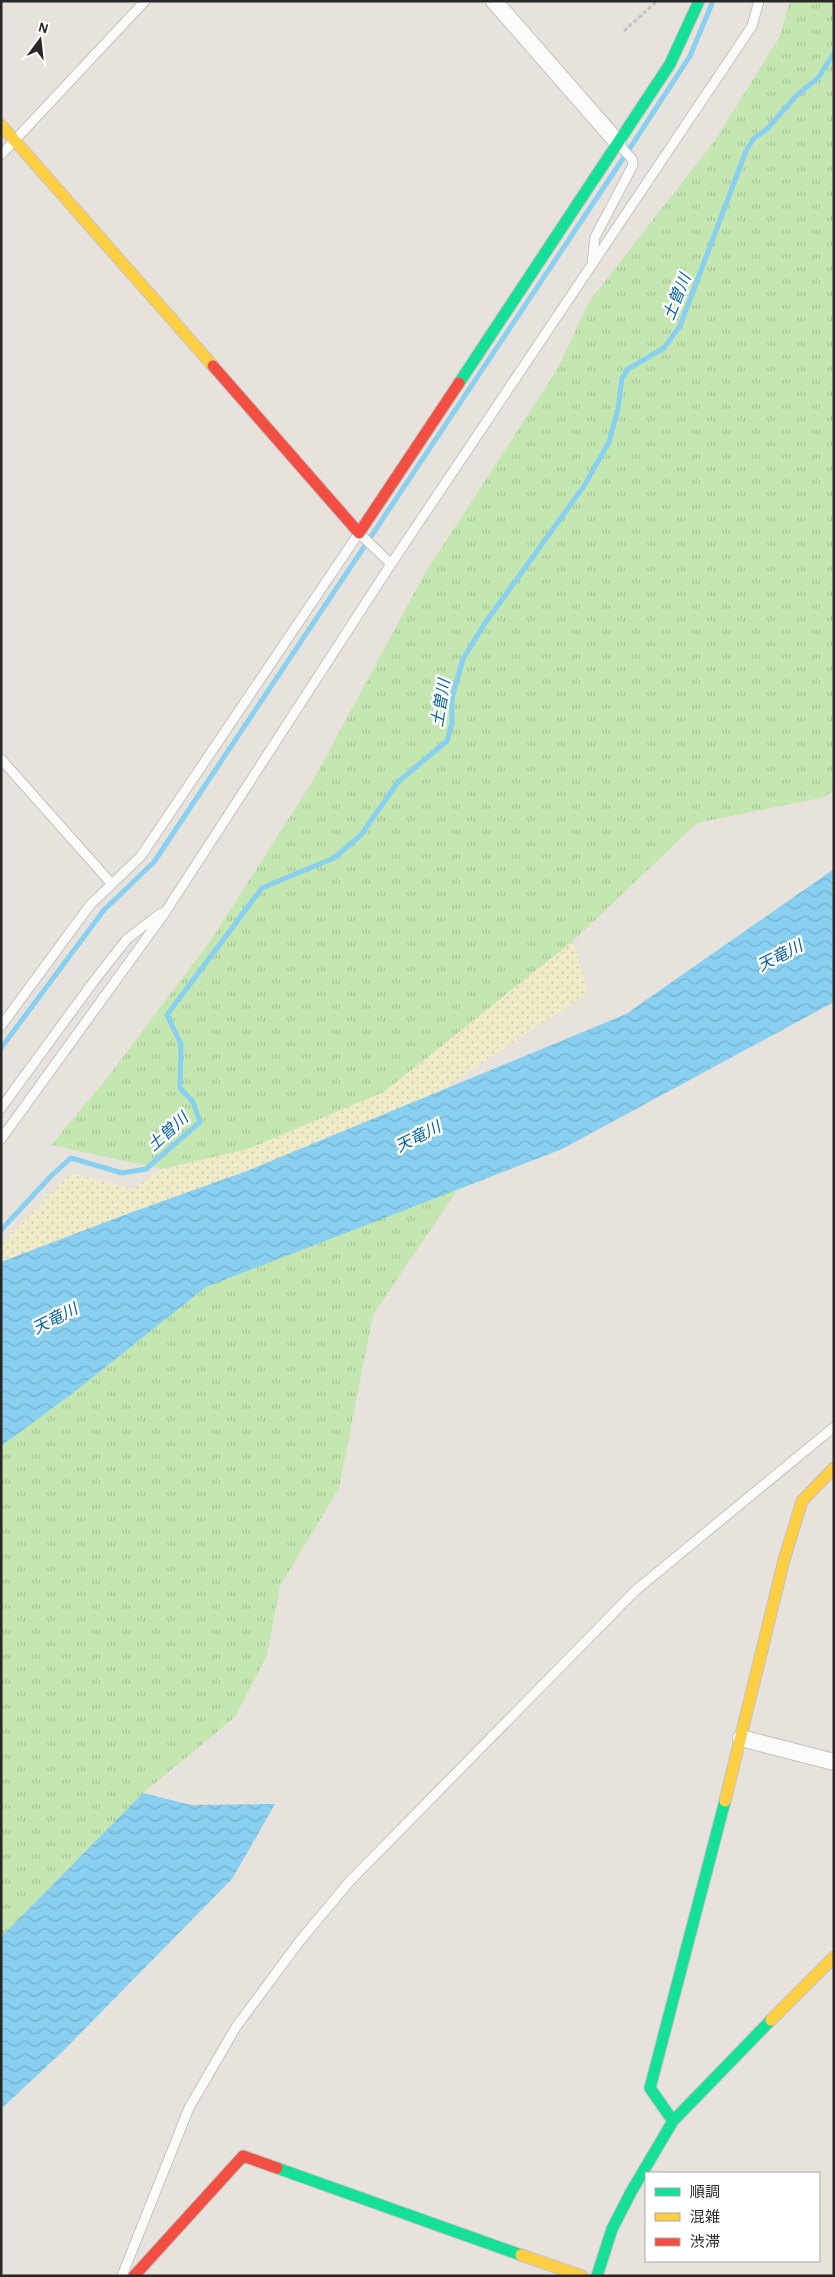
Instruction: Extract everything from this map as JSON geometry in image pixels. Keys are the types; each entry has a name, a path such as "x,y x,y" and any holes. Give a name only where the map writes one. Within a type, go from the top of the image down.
{"street":[{"path":"494,1 619,145"},
{"path":"1,125 361,535 619,145 670,64 699,1"},
{"path":"674,2121 650,2088 741,1738 784,1560 802,1502 834,1468"},
{"path":"741,1738 834,1762"},
{"path":"597,2276 612,2229 630,2192 674,2121 732,2059 834,1957"},
{"path":"134,2276 243,2156 582,2276"}],"lane":[{"path":"1,154 145,1"},
{"path":"1,1139 169,907 391,564 752,26 759,1"},
{"path":"592,267 595,237 633,165 632,159 619,145"},
{"path":"1,1026 90,905 141,856 361,535 391,564"},
{"path":"1,759 111,883"},
{"path":"1,1108 94,981 127,940 169,907"},
{"path":"122,2276 190,2108 236,2027 300,1942 349,1882 636,1590 834,1427"}],"path":[{"path":"624,31 657,1"}],"green space":[{"path":"790,1 834,1 834,790 825,797 697,823 573,941 384,1092 248,1149 162,1169 51,1145 111,1073 211,940 314,779 425,573 557,370 589,302 716,139 779,38"},
{"path":"458,1189 373,1315 339,1488 280,1586 267,1655 235,1717 143,1793 1,1937 1,1446 73,1393 206,1287"}],"sand":[{"path":"573,941 588,993 440,1091 247,1171 1,1262 1,1244 71,1173 133,1189 162,1169 248,1149 384,1092"}],"water":[{"name":"天竜川","path":"834,869 834,1002 562,1149 206,1287 73,1393 1,1446 1,1262 247,1171 626,1014"},
{"path":"143,1793 191,1805 275,1804 232,1879 61,2053 1,2109 1,1937"}],"waterway":[{"path":"1,1048 104,910 154,862 690,56 713,1"},
{"name":"土曽川","path":"1,1230 51,1176 71,1158 122,1173 146,1169 200,1122 193,1102 180,1088 181,1044 167,1015 262,888 334,858 361,835 398,782 447,741 452,723 452,698 463,659 485,623 584,486 609,442 618,409 622,378 628,369 664,348 680,326 746,151 754,138 766,130 796,96 819,77 834,53"}],"traffic: fast":[{"path":"459,383 670,64 699,1"},
{"path":"673,2121 650,2088 725,1801"},
{"path":"597,2276 612,2229 631,2192 673,2121 771,2020"},
{"path":"277,2168 521,2255"}],"traffic: slow":[{"path":"1,125 213,366"},
{"path":"725,1801 784,1560 802,1501 834,1468"},
{"path":"771,2020 834,1957"},
{"path":"521,2255 582,2276"}],"traffic: jam":[{"path":"213,366 359,533 459,383"},
{"path":"134,2276 243,2156 277,2168"}]}
